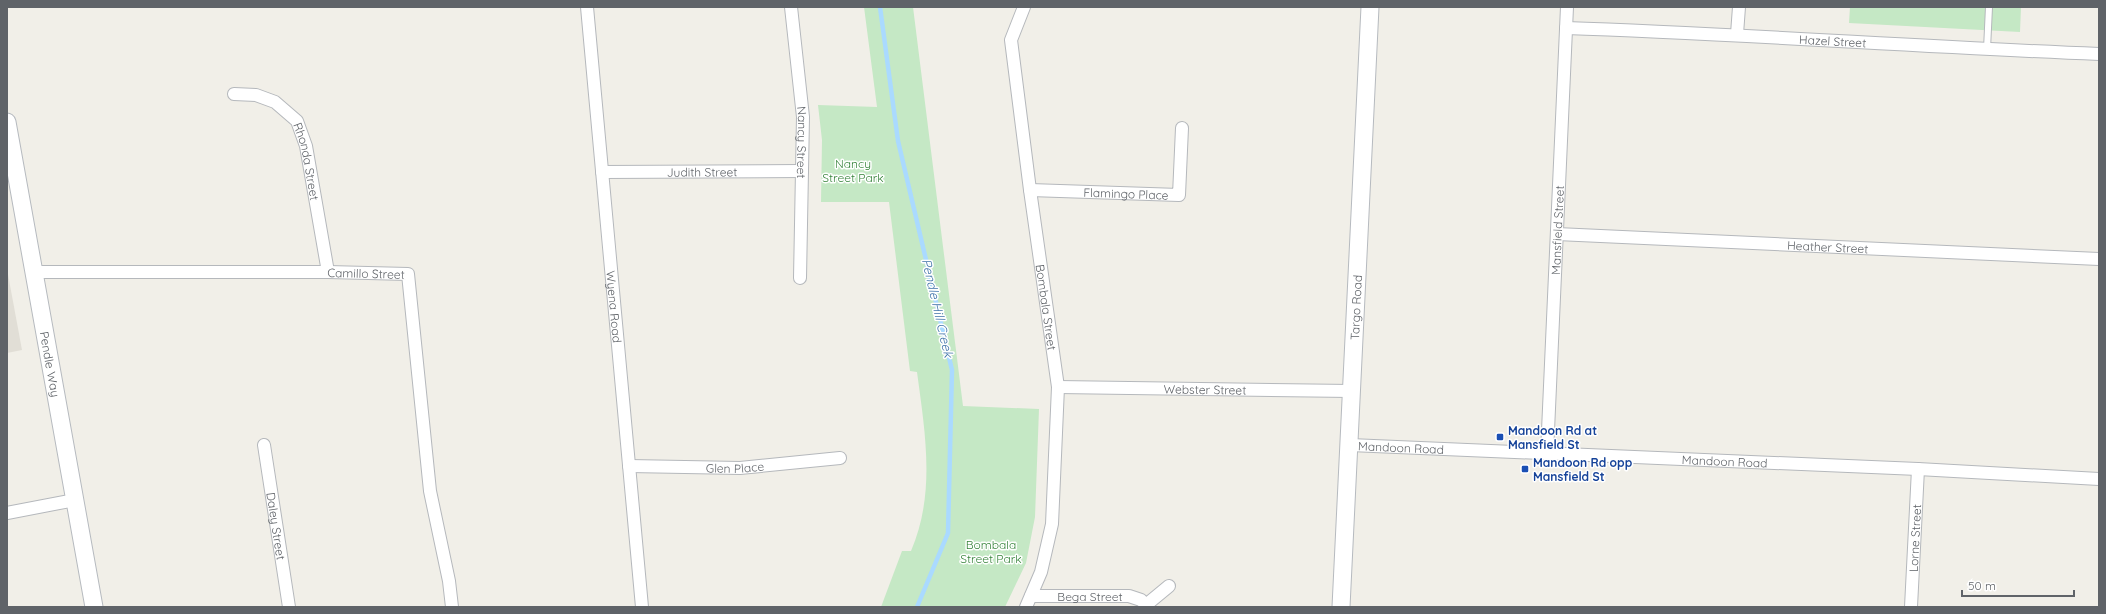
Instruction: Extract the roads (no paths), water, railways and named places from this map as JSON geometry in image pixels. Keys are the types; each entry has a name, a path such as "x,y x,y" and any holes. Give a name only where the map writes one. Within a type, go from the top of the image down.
{"street":[{"name":"Wyena Road","path":"587,7 642,607"},
{"name":"Nancy Street","path":"792,7 803,117 800,278"},
{"name":"Bombala Street","path":"1024,7 1011,40 1030,190 1058,387 1052,524 1041,572 1026,607"},
{"name":"Targo Road","path":"1341,607 1370,7"},
{"name":"Mansfield Street","path":"1547,453 1567,7"},
{"path":"1737,34 1739,7"},
{"name":"Hazel Street","path":"1566,28 1737,34 2099,54"},
{"name":"Rhonda Street","path":"234,94 256,95 275,102 297,121 306,146 328,272"},
{"name":"Pendle Way","path":"7,122 94,607"},
{"name":"Flamingo Place","path":"1030,190 1179,195 1182,128"},
{"name":"Judith Street","path":"602,172 802,171"},
{"name":"Heather Street","path":"1557,234 2099,259"},
{"name":"Camillo Street","path":"35,272 328,272 408,274 430,491 449,581 452,607"},
{"name":"Webster Street","path":"1058,387 1352,391"},
{"name":"Daley Street","path":"264,445 289,607"},
{"name":"Mandoon Road","path":"1350,445 1918,469 2099,479"},
{"name":"Glen Place","path":"629,466 740,468 840,458"},
{"name":"Lorne Street","path":"1911,607 1918,469"},
{"path":"7,513 75,500"},
{"name":"Bega Street","path":"1031,596 1129,596 1141,600 1147,606 1169,586"}],"lane":[{"path":"1987,49 1989,7"}],"waterway":[{"name":"Pendle Hill Creek","path":"880,7 898,141 952,370 948,533 917,607"}],"place":[{"name":"Mandoon Rd at Mansfield St","path":"1500,437"},
{"name":"Mandoon Rd opp Mansfield St","path":"1525,469"}],"park label":[{"name":"Nancy Street Park","path":"853,170"},
{"name":"Bombala Street Park","path":"991,551"}]}
